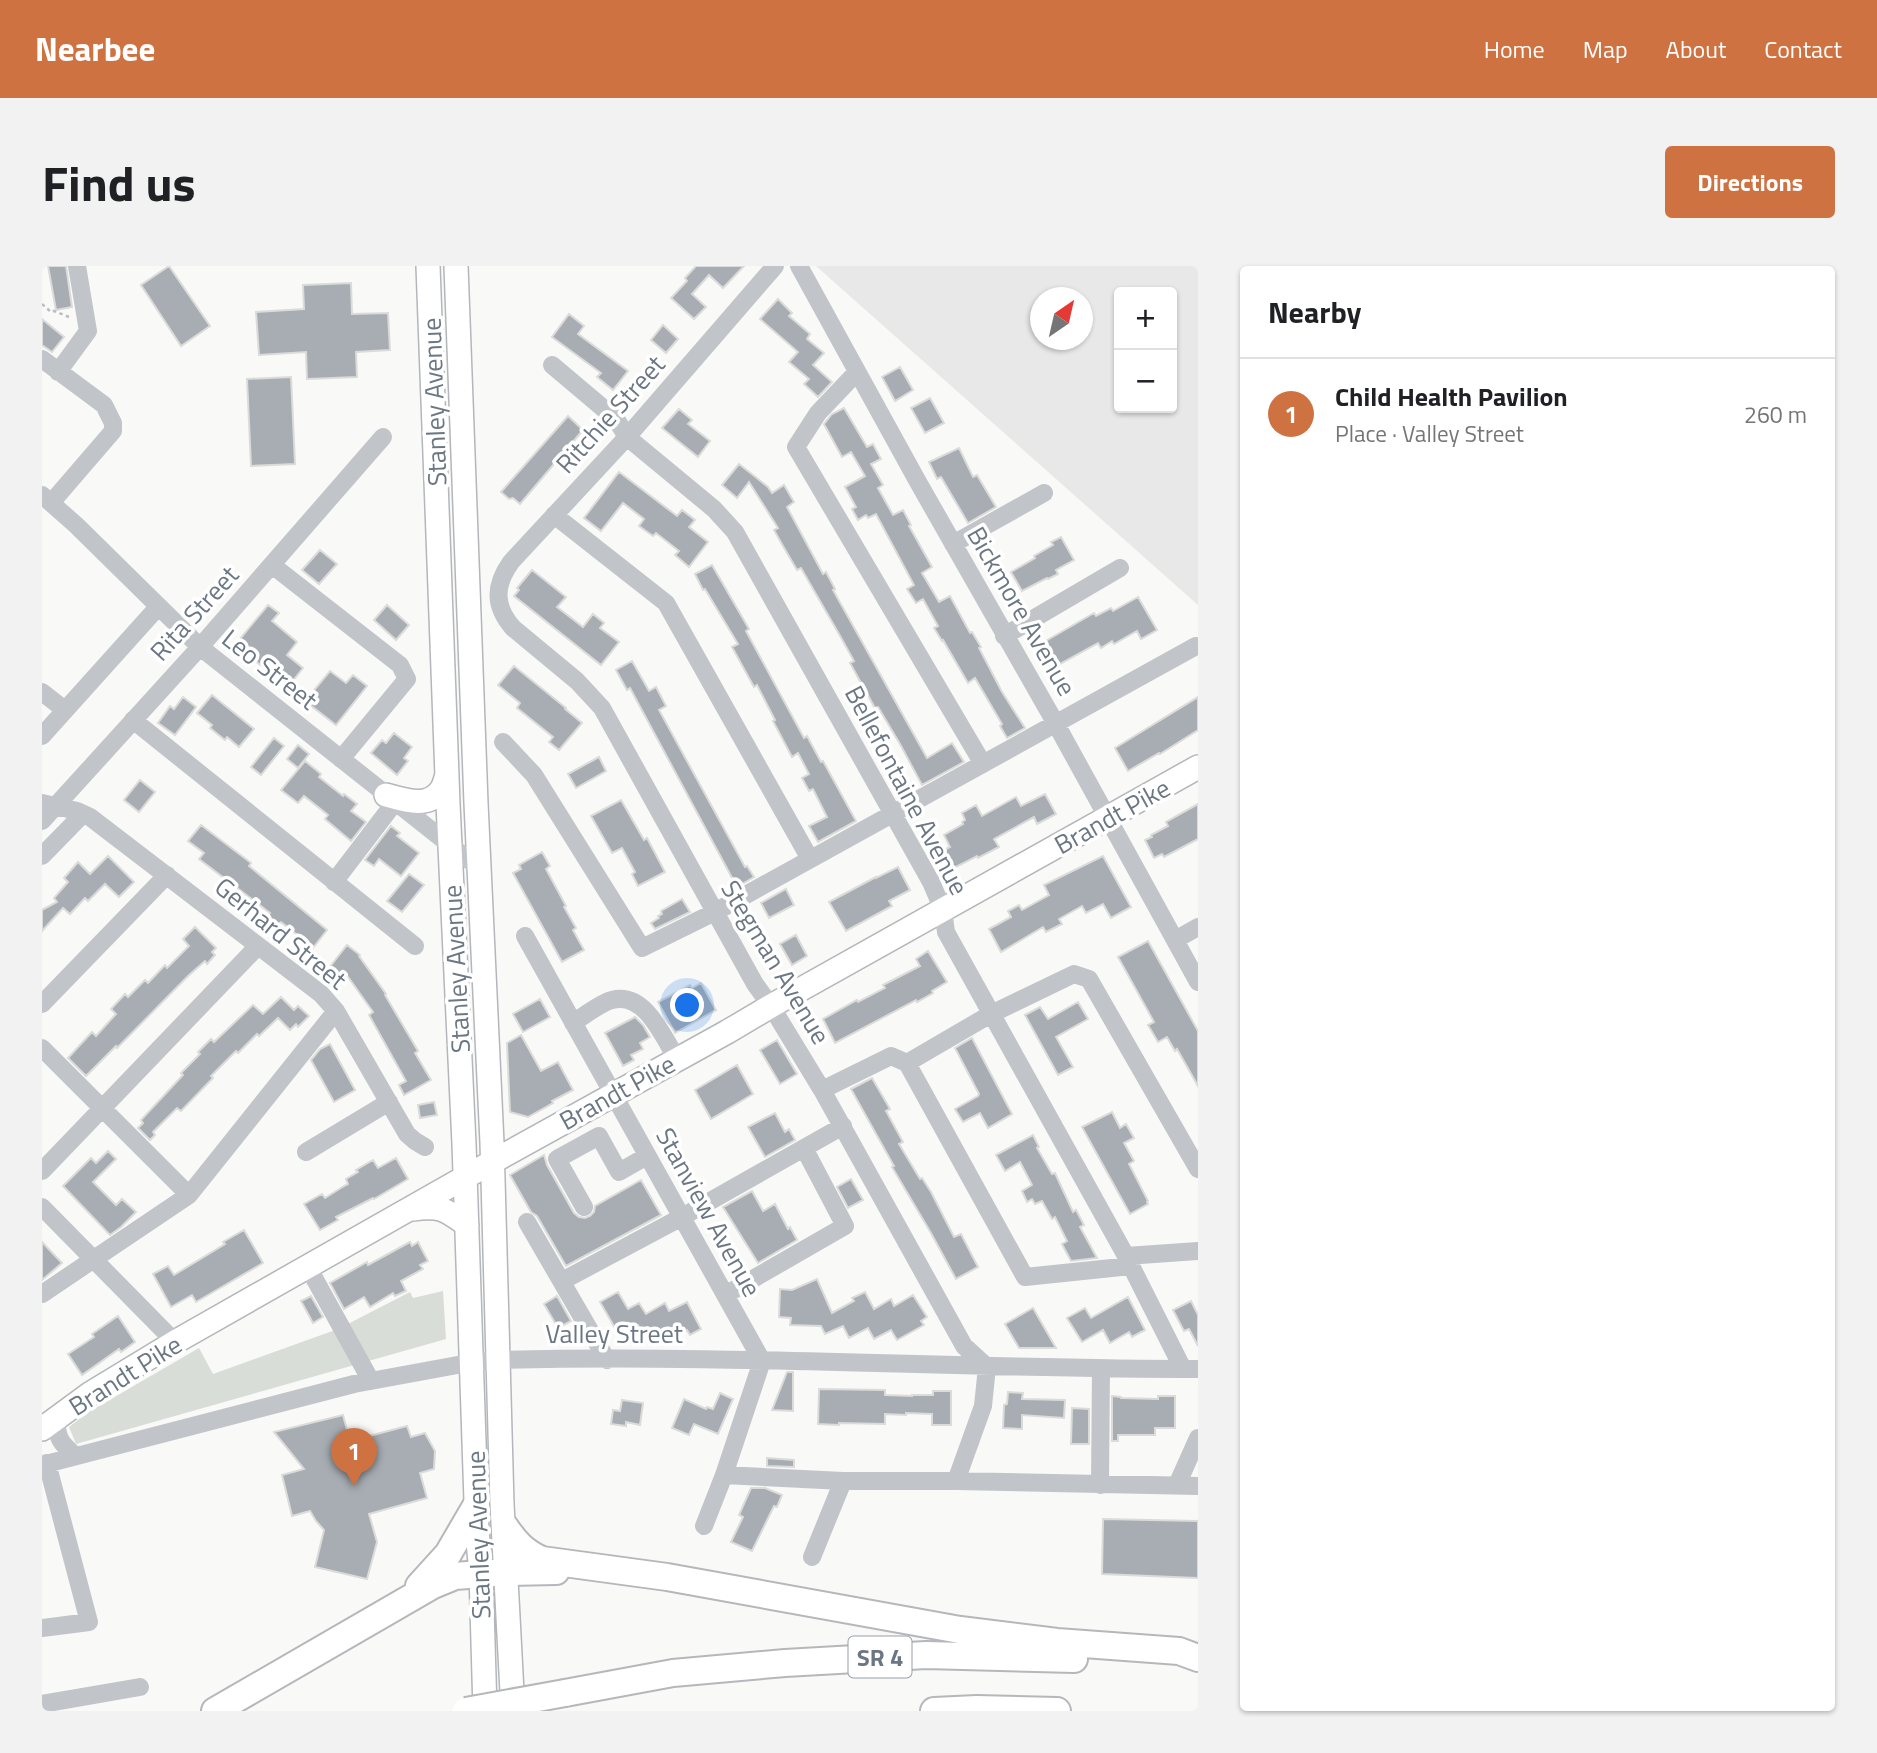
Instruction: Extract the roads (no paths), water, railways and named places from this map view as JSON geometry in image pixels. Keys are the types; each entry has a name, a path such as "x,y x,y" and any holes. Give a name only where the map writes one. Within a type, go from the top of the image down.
{"highway":[{"path":"378,1616 420,1586 435,1570 448,1554 476,1506"},
{"path":"505,1527 517,1545 542,1560 628,1571 960,1630 1057,1642 1179,1651 1198,1658"},
{"path":"215,1711 433,1585 455,1576 507,1572 628,1571"},
{"name":"SR 4","path":"466,1711 673,1673 785,1663 926,1655 1198,1667"},
{"path":"934,1711 1057,1711"}],"main road":[{"name":"Stanley Avenue","path":"428,266 485,1711"},
{"name":"Stanley Avenue","path":"456,266 492,1162 502,1504 513,1711"},
{"name":"Brandt Pike","path":"49,1424 91,1393 175,1342 1198,767"},
{"path":"391,798 414,803 430,799 441,790 447,774"},
{"path":"410,1210 432,1206 449,1212 467,1225"}],"street":[{"path":"58,372 88,331 77,266"},
{"name":"Ritchie Street","path":"499,603 499,590 505,572 775,266"},
{"name":"Bickmore Avenue","path":"799,266 1198,982"},
{"path":"42,359 104,405 113,423 113,431 47,499"},
{"name":"Bellefontaine Avenue","path":"552,365 616,419 627,436 714,509 735,532 931,882 943,910 946,932 1128,1261 1191,1369"},
{"path":"857,372 818,413 796,447 983,764"},
{"name":"Rita Street","path":"42,821 49,805 134,720 383,437"},
{"path":"953,544 1044,493"},
{"name":"Leo Street","path":"47,499 200,647 479,868"},
{"path":"554,515 666,603 810,859"},
{"path":"272,565 400,665 407,679 341,759"},
{"path":"1004,636 1120,568"},
{"name":"Stegman Avenue","path":"499,603 506,620 513,628 577,681 602,708 755,984 843,1126 964,1346 987,1367"},
{"name":"Rita Street","path":"42,736 159,607"},
{"path":"503,742 534,775 642,948 715,912 1196,646"},
{"path":"42,692 65,710"},
{"path":"134,720 415,946"},
{"path":"334,881 391,798"},
{"name":"Gerhard Street","path":"49,805 90,817 321,994 336,1011 407,1134 425,1147"},
{"path":"42,856 83,814"},
{"path":"42,1004 167,875"},
{"path":"1175,940 1198,927"},
{"name":"Stanview Avenue","path":"525,936 762,1361"},
{"path":"42,1171 258,946"},
{"path":"907,1063 992,1014 1074,974 1089,979 1198,1169"},
{"path":"573,1023 611,1000 629,1000 647,1011 677,1059"},
{"path":"42,1294 189,1195 336,1011"},
{"path":"42,1048 189,1195"},
{"path":"822,1090 891,1056 907,1063 1025,1278 1198,1251"},
{"path":"306,1152 389,1102"},
{"path":"562,1281 843,1126"},
{"path":"584,1207 557,1159 599,1136 619,1172 647,1156"},
{"path":"725,1295 845,1226 803,1148"},
{"path":"42,1207 175,1342"},
{"path":"527,1222 607,1360"},
{"path":"308,1267 371,1381"},
{"path":"704,1526 762,1361"},
{"name":"Valley Street","path":"45,1464 371,1381 472,1362 824,1361 987,1367 1191,1369"},
{"path":"956,1481 983,1406 987,1367"},
{"path":"1100,1485 1101,1368"},
{"path":"49,1424 75,1456"},
{"path":"1177,1485 1198,1438"},
{"path":"42,1628 89,1622 45,1464"},
{"path":"723,1475 843,1481 1198,1486"},
{"path":"812,1557 843,1481"},
{"path":"42,1704 140,1687"}],"place":[{"name":"Child Health Pavilion","path":"354,1486"}]}
